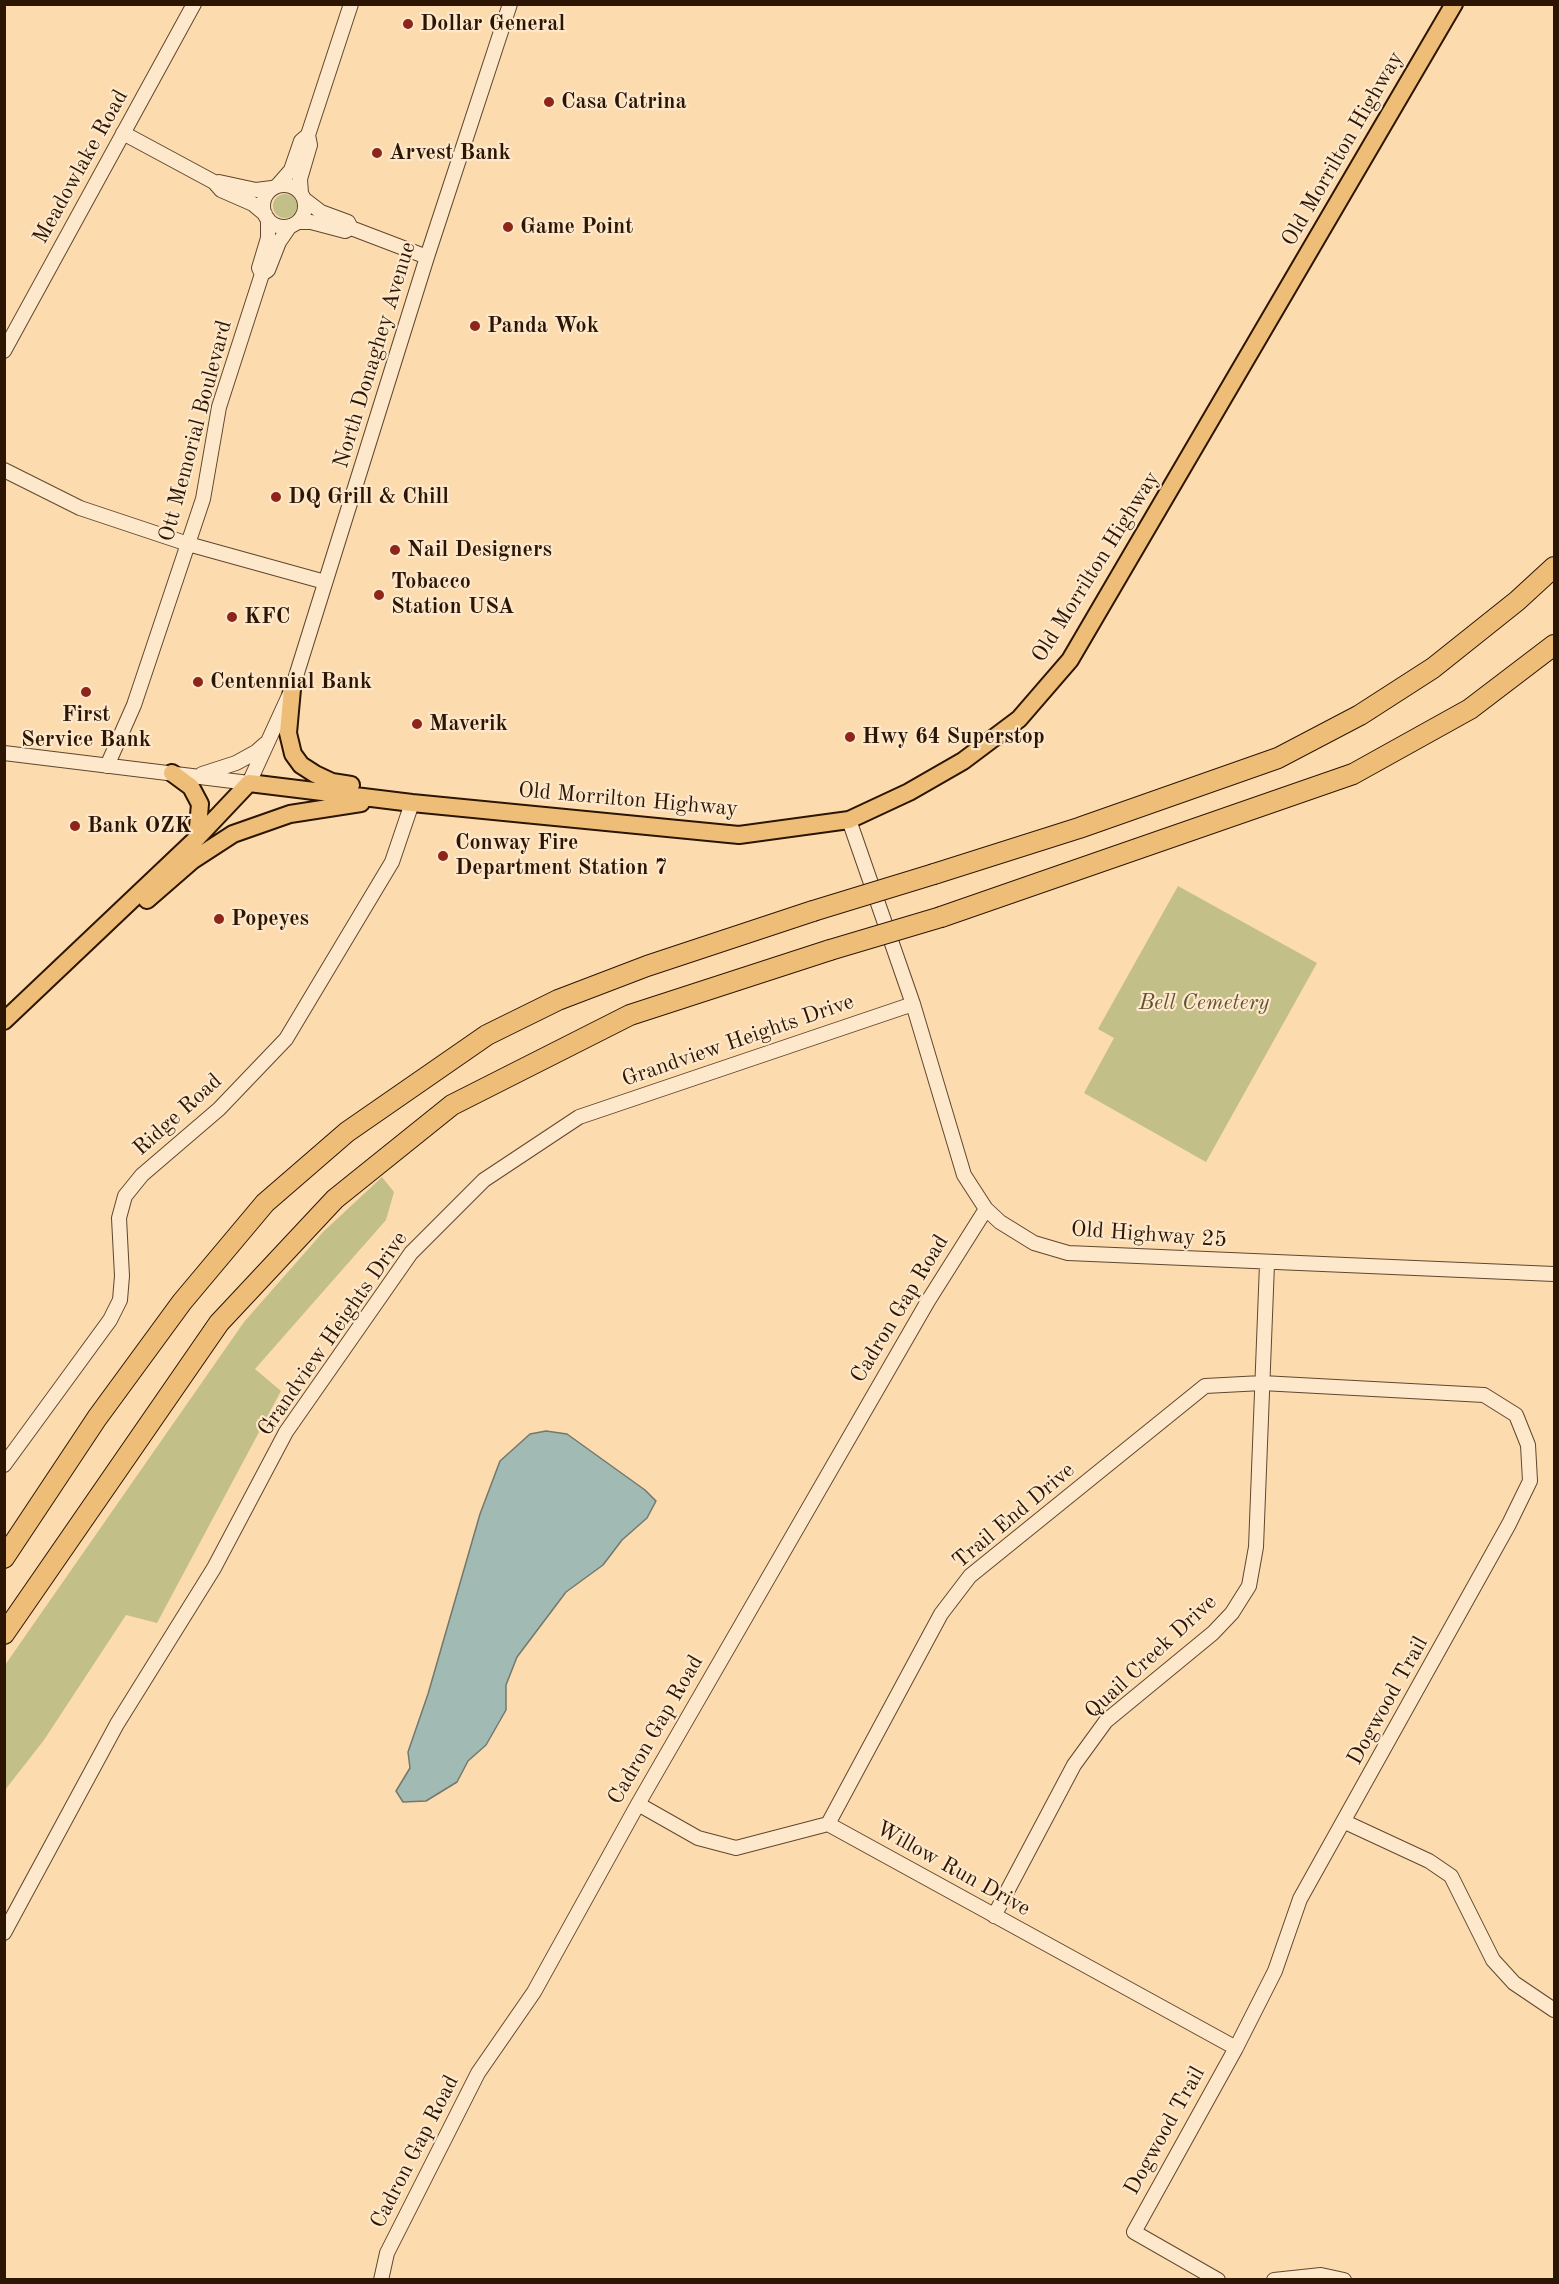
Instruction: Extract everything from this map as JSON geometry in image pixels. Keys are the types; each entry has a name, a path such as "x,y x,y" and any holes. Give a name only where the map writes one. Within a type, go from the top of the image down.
{"highway":[{"path":"4,1557 97,1418 182,1302 265,1203 347,1132 487,1035 558,1000 647,966 1089,824 1278,758 1360,715 1433,668 1517,601 1554,567"},
{"path":"4,1634 219,1323 335,1198 452,1105 630,1015 830,950 941,917 1353,774 1470,709 1554,645"}],"main road":[{"name":"Old Morrilton Highway","path":"249,783 412,803 739,835 849,820 909,792 963,762 1019,720 1070,660 1454,4"},
{"path":"292,688 288,734 293,754 301,765 332,782 412,803"},
{"path":"172,773 191,787 200,804 197,838"},
{"path":"4,1021 197,838 249,783"},
{"path":"66,963 193,860 233,834 290,814 360,803 412,803"}],"street":[{"name":"Meadowlake Road","path":"4,351 194,4"},
{"path":"294,224 305,211 300,179 310,145 309,135 351,4"},
{"name":"North Donaghey Avenue","path":"249,783 292,688 427,257 510,4"},
{"path":"123,133 214,182 256,190 290,185 321,212 348,222 351,228 427,257"},
{"path":"266,216 264,200 291,170 300,141 309,135"},
{"path":"214,182 221,190 253,204 280,227 311,222 345,231 351,228"},
{"name":"Ott Memorial Boulevard","path":"262,274 259,268 268,238 266,216"},
{"name":"Ott Memorial Boulevard","path":"103,766 134,705 203,499 219,407 262,274 268,270 279,242 294,224"},
{"path":"4,470 51,496 80,508 188,544 326,582"},
{"path":"193,775 210,773 236,763 256,752 270,738"},
{"path":"4,753 249,783"},
{"name":"Ridge Road","path":"4,1465 110,1320 120,1300 122,1276 119,1218 125,1196 142,1175 219,1109 286,1040 392,862 412,803"},
{"name":"Old Highway 25","path":"849,820 913,1004 964,1175 986,1209 1000,1222 1034,1244 1068,1253 1268,1264 1554,1274"},
{"name":"Grandview Heights Drive","path":"4,1932 117,1724 214,1568 286,1432 411,1253 484,1180 579,1117 913,1004"},
{"name":"Cadron Gap Road","path":"381,2280 387,2253 478,2073 534,1992 638,1804 928,1301 986,1209"},
{"name":"Quail Creek Drive","path":"994,1916 1074,1765 1106,1722 1214,1633 1232,1613 1249,1586 1256,1547 1268,1264"},
{"name":"Dogwood Trail","path":"1216,2279 1134,2232 1236,2048 1275,1971 1300,1899 1345,1822 1530,1481 1528,1445 1516,1415 1484,1395 1262,1383"},
{"name":"Trail End Drive","path":"828,1824 941,1614 970,1576 1205,1386 1262,1383"},
{"path":"638,1804 698,1838 736,1848 828,1824"},
{"path":"1345,1822 1429,1861 1451,1876 1493,1960 1514,1983 1554,2010"},
{"name":"Willow Run Drive","path":"828,1824 1236,2048"},
{"path":"1274,2280 1321,2274 1344,2280"}],"green space":[{"path":"285,194 293,198 297,206 293,214 285,218 277,214 273,206 277,198"},
{"name":"Bell Cemetery","path":"1178,886 1317,963 1206,1162 1084,1093 1114,1038 1098,1029"},
{"path":"382,1177 394,1192 386,1220 255,1369 281,1391 157,1623 126,1615 44,1740 5,1790 5,1665 244,1322 323,1232"}],"water":[{"path":"546,1431 567,1434 645,1490 656,1501 647,1518 622,1540 603,1565 566,1592 517,1657 506,1685 506,1710 486,1745 468,1761 457,1782 426,1801 403,1802 396,1791 410,1768 408,1752 428,1694 480,1514 500,1461 530,1434"}],"place":[{"name":"Dollar General","path":"408,24"},
{"name":"Casa Catrina","path":"549,102"},
{"name":"Arvest Bank","path":"377,153"},
{"name":"Game Point","path":"508,227"},
{"name":"Panda Wok","path":"475,326"},
{"name":"DQ Grill & Chill","path":"276,497"},
{"name":"Nail Designers","path":"395,550"},
{"name":"Tobacco Station USA","path":"379,595"},
{"name":"KFC","path":"232,617"},
{"name":"Centennial Bank","path":"198,682"},
{"name":"First Service Bank","path":"86,692"},
{"name":"Maverik","path":"417,724"},
{"name":"Hwy 64 Superstop","path":"850,737"},
{"name":"Bank OZK","path":"75,826"},
{"name":"Conway Fire Department Station 7","path":"443,856"},
{"name":"Popeyes","path":"219,919"}]}
